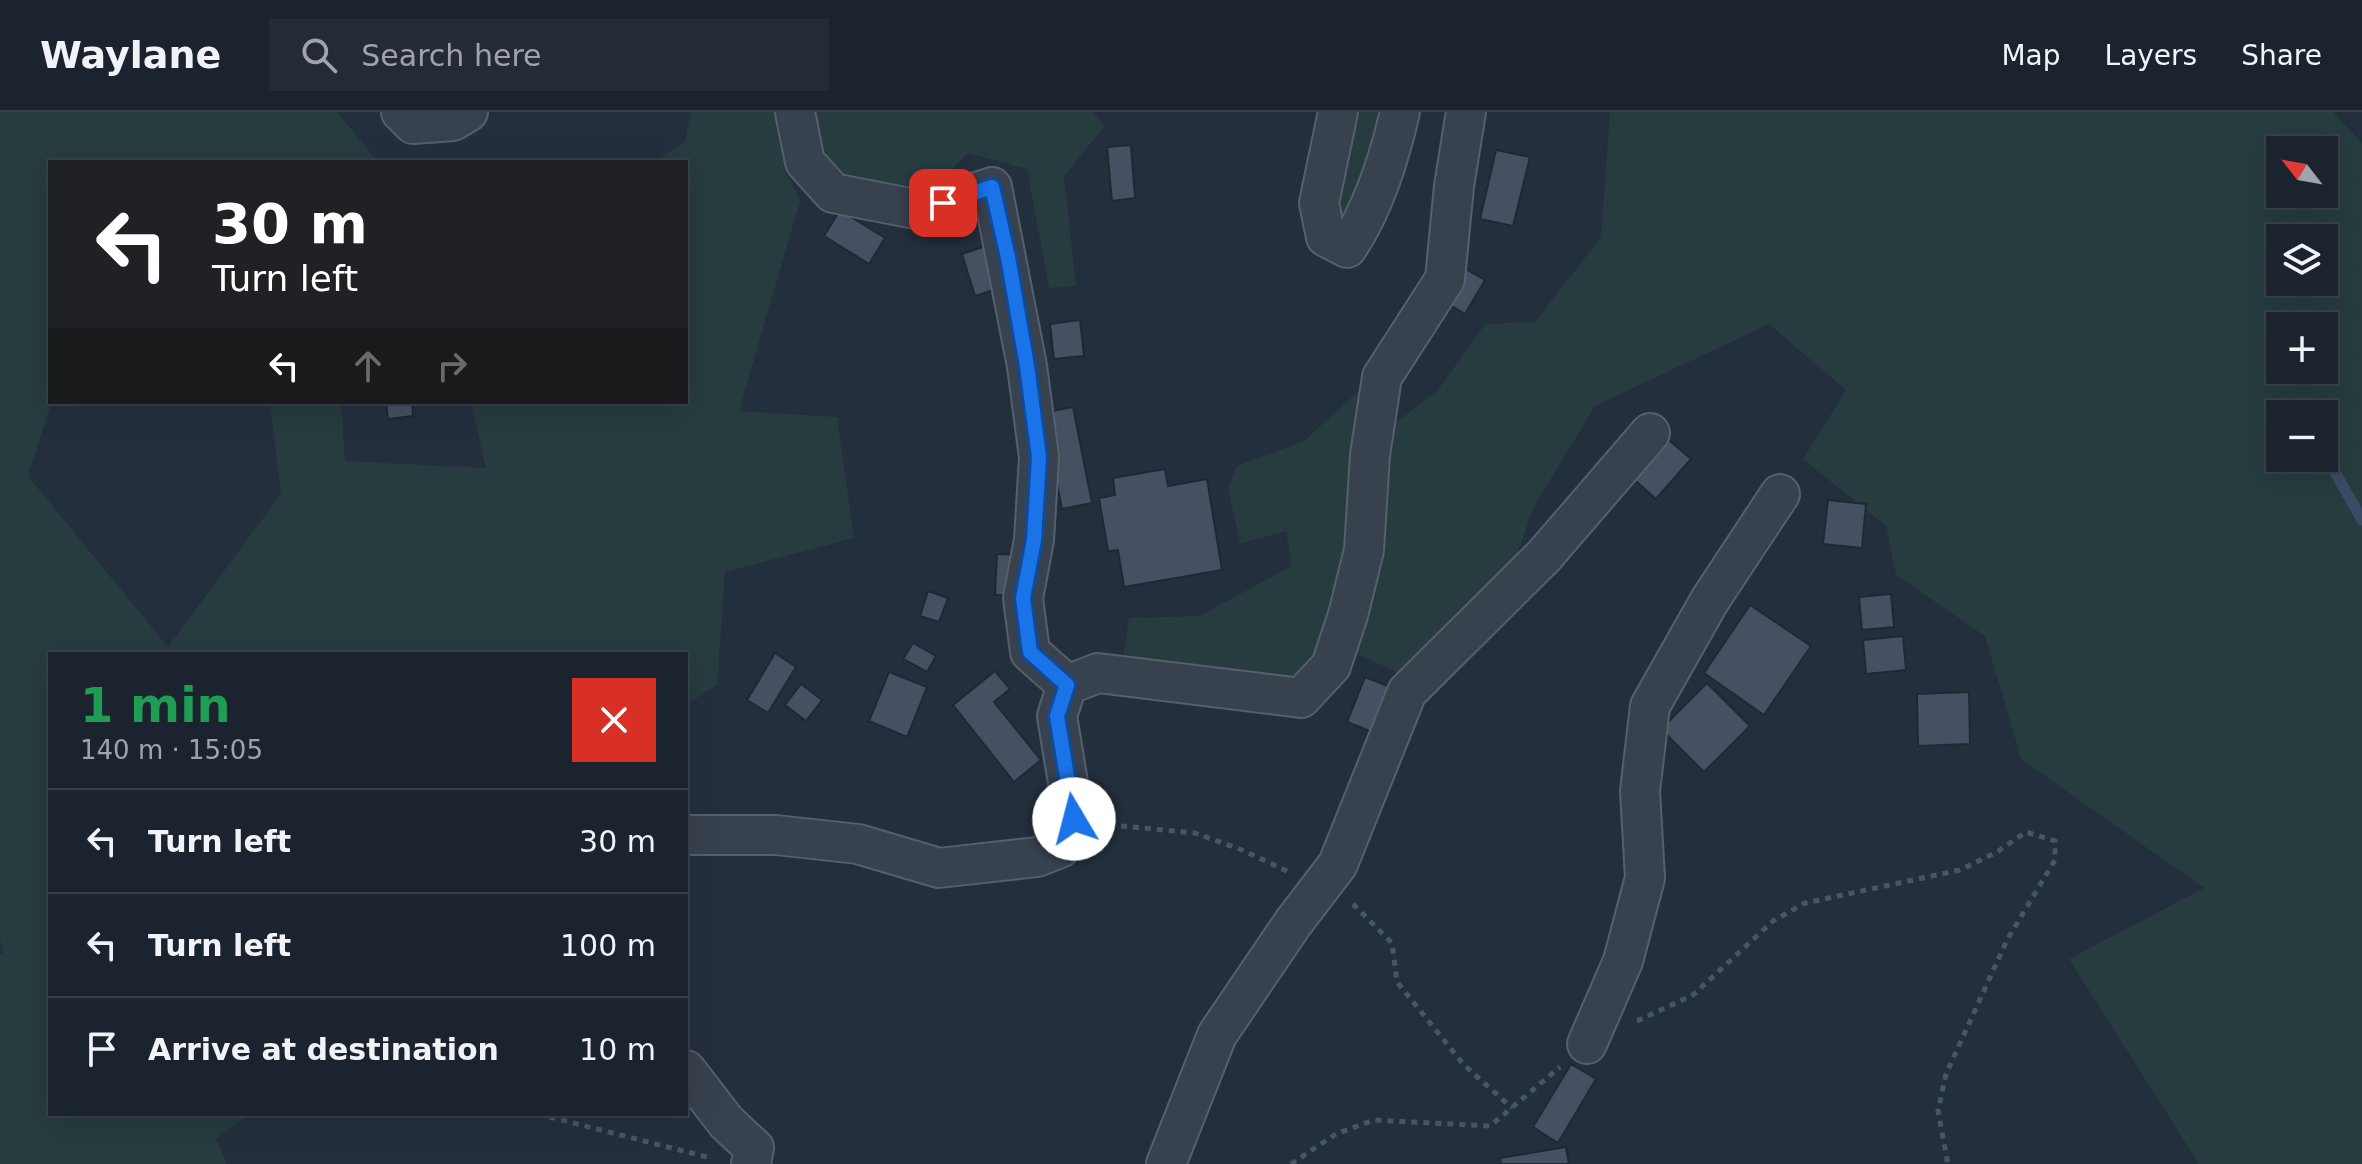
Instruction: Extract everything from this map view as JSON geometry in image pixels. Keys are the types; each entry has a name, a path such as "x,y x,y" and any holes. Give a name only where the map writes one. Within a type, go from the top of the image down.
{"street":[{"path":"401,112 413,124 453,121 468,112"},
{"path":"795,112 805,162 833,193 920,210 992,187 1027,366 1039,457 1034,540 1023,598 1030,652 1067,685"},
{"path":"1338,112 1319,203 1326,237 1347,248 1364,224 1392,147 1400,112"},
{"path":"1067,685 1098,673 1301,698 1331,666 1364,550 1370,455 1382,377 1445,279 1454,186 1466,112"},
{"path":"1166,1164 1217,1035 1293,923 1338,864 1407,692 1544,556 1650,433"},
{"path":"1587,1044 1623,961 1645,878 1640,791 1650,706 1710,600 1780,494"},
{"path":"688,835 776,835 858,844 939,868 1037,857 1060,848 1074,819 1057,716 1067,685"},
{"path":"688,1073 752,1156"}],"path":[{"path":"1291,1164 1336,1134 1374,1120 1490,1126 1587,1044 1693,995 1773,921 1805,903 1960,870 1997,852 2026,832 2055,841 2055,860 2007,940 1946,1074 1938,1111 1948,1164"},
{"path":"546,1116 724,1161 752,1156"}],"green space":[{"path":"0,112 337,112 376,160 48,160 48,404 51,404 28,476 168,647 281,494 270,404 341,404 345,461 486,468 471,404 688,404 688,160 658,160 685,141 691,112 777,112 784,167 800,201 739,411 837,417 854,538 725,572 717,685 688,704 688,652 48,652 48,1116 246,1116 216,1139 227,1164 0,1164 0,954 3,953 0,939"},
{"path":"802,112 1092,112 1105,126 1064,176 1076,286 1049,288 1027,169 968,153 923,199 838,186"},
{"path":"1348,112 1392,112 1344,232 1333,185"},
{"path":"1610,112 2333,112 2362,143 2362,1164 2199,1164 2069,959 2204,888 2021,759 1985,636 1896,575 1886,526 1803,459 1846,390 1769,324 1595,406 1533,508 1514,564 1411,678 1352,652 1386,430 1438,390 1485,324 1535,322 1601,237"},
{"path":"1359,391 1351,555 1315,668 1290,682 1123,659 1129,618 1199,616 1292,566 1286,531 1240,544 1228,488 1237,466 1304,441"}],"building":[{"path":"1131,145 1135,198 1112,201 1107,147"},
{"path":"1496,150 1530,157 1513,226 1480,219"},
{"path":"840,210 885,238 869,264 824,236"},
{"path":"992,244 1006,286 975,296 962,254"},
{"path":"1464,268 1485,280 1465,314 1445,302"},
{"path":"1080,320 1084,356 1054,359 1050,324"},
{"path":"386,404 412,404 413,416 388,419"},
{"path":"1073,407 1092,503 1062,509 1043,413"},
{"path":"1663,435 1691,459 1656,499 1628,474"},
{"path":"1165,469 1168,486 1207,479 1222,570 1124,587 1118,550 1108,551 1099,498 1115,495 1113,478"},
{"path":"1828,500 1866,504 1862,548 1823,544"},
{"path":"997,554 1020,555 1018,595 995,595"},
{"path":"928,591 948,598 939,622 920,616"},
{"path":"1891,594 1894,627 1862,630 1859,597"},
{"path":"1750,605 1811,646 1764,715 1704,673"},
{"path":"1903,636 1906,670 1866,674 1863,640"},
{"path":"913,643 936,656 927,672 903,659"},
{"path":"775,653 796,667 768,713 747,700"},
{"path":"995,671 1010,689 994,702 1041,760 1014,782 953,705"},
{"path":"889,672 927,687 907,737 869,721"},
{"path":"1365,677 1398,690 1380,735 1347,722"},
{"path":"1707,683 1750,726 1704,772 1661,729"},
{"path":"801,684 822,700 806,721 785,705"},
{"path":"1969,692 1970,744 1918,746 1917,694"},
{"path":"1571,1064 1596,1079 1558,1143 1533,1127"},
{"path":"1566,1147 1569,1164 1501,1164 1500,1158"}],"waterway":[{"path":"2335,472 2362,520"}],"route":[{"path":"943,203 992,187 1008,257 1039,457 1034,540 1023,598 1030,652 1067,685 1057,716 1074,819"}]}
